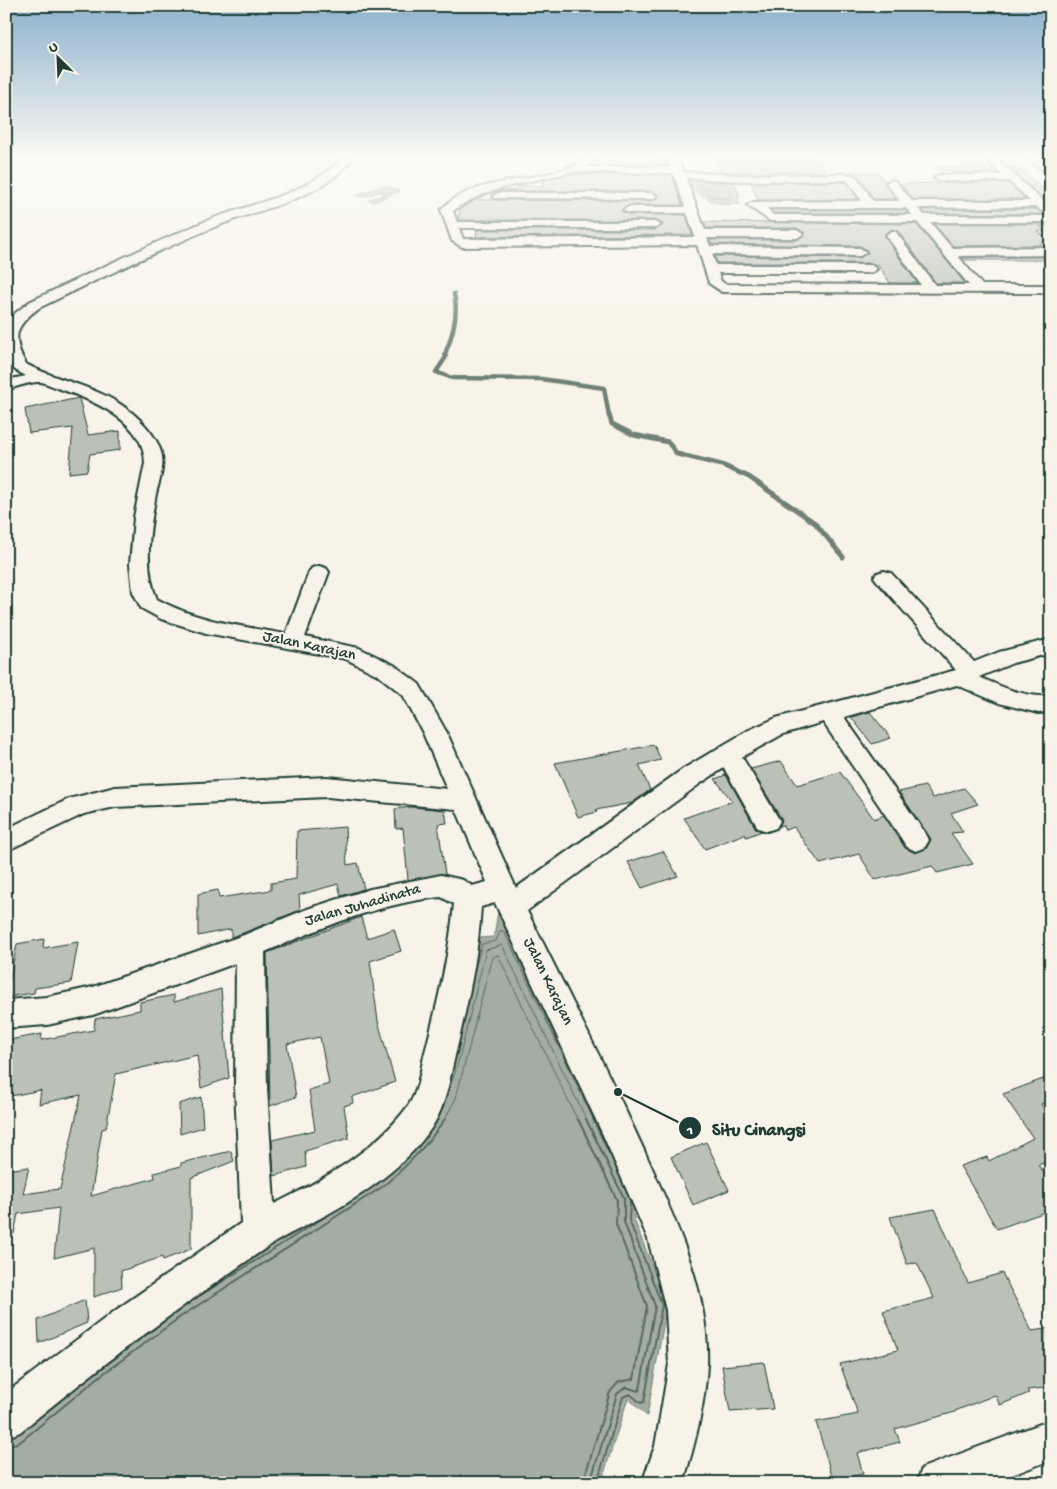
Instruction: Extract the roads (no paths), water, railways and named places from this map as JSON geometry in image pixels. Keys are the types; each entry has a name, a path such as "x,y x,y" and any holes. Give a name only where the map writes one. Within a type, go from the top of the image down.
{"street":[{"name":"Jalan Karajan","path":"204,227 34,305 13,321 8,343 20,367 116,408 130,420 152,453 154,461 142,520 142,586 148,603 168,614 206,626 351,653 369,660 400,678 411,690 435,733 507,898 615,1123 666,1238 684,1310 688,1364 675,1446 662,1483"},
{"path":"453,227 458,241 462,243 698,228 810,234"},
{"path":"933,227 941,234 950,252 979,289"},
{"path":"698,228 860,252"},
{"path":"698,228 714,283 722,288 1051,289"},
{"path":"931,288 888,235 941,234"},
{"path":"849,235 883,288"},
{"path":"950,252 1051,251"},
{"path":"710,269 871,269"},
{"path":"6,385 44,377"},
{"path":"293,642 320,572"},
{"path":"884,577 964,674 1005,697 1038,705 1051,704"},
{"path":"6,1418 65,1370 128,1323 259,1232 326,1196 390,1151 414,1124 428,1102 450,1020 465,946 468,899 507,898 728,753 776,727 964,674 1007,657 1051,646"},
{"path":"828,712 916,840"},
{"path":"728,753 767,822"},
{"path":"6,841 78,806 115,797 327,787 464,800"},
{"name":"Jalan Juhadinata","path":"6,1014 47,1011 93,1001 251,945 307,921 370,901 429,887 453,888 468,899"},
{"path":"251,945 249,1014 252,1139 259,1232"},
{"path":"937,1483 1051,1440"}],"water":[{"path":"499,905 636,1197 634,1219 667,1305 647,1416 628,1398 601,1483 6,1483 6,1429 407,1141 478,938 494,937"}],"waterway":[{"path":"454,294 456,309 452,333 445,354 446,357 436,372 452,378 541,379 604,388 609,416"},
{"path":"609,415 612,424 634,435 668,442 677,454 722,465 749,477 815,523 843,557"}],"place":[{"name":"Situ Cinangsi","path":"618,1092"}]}
